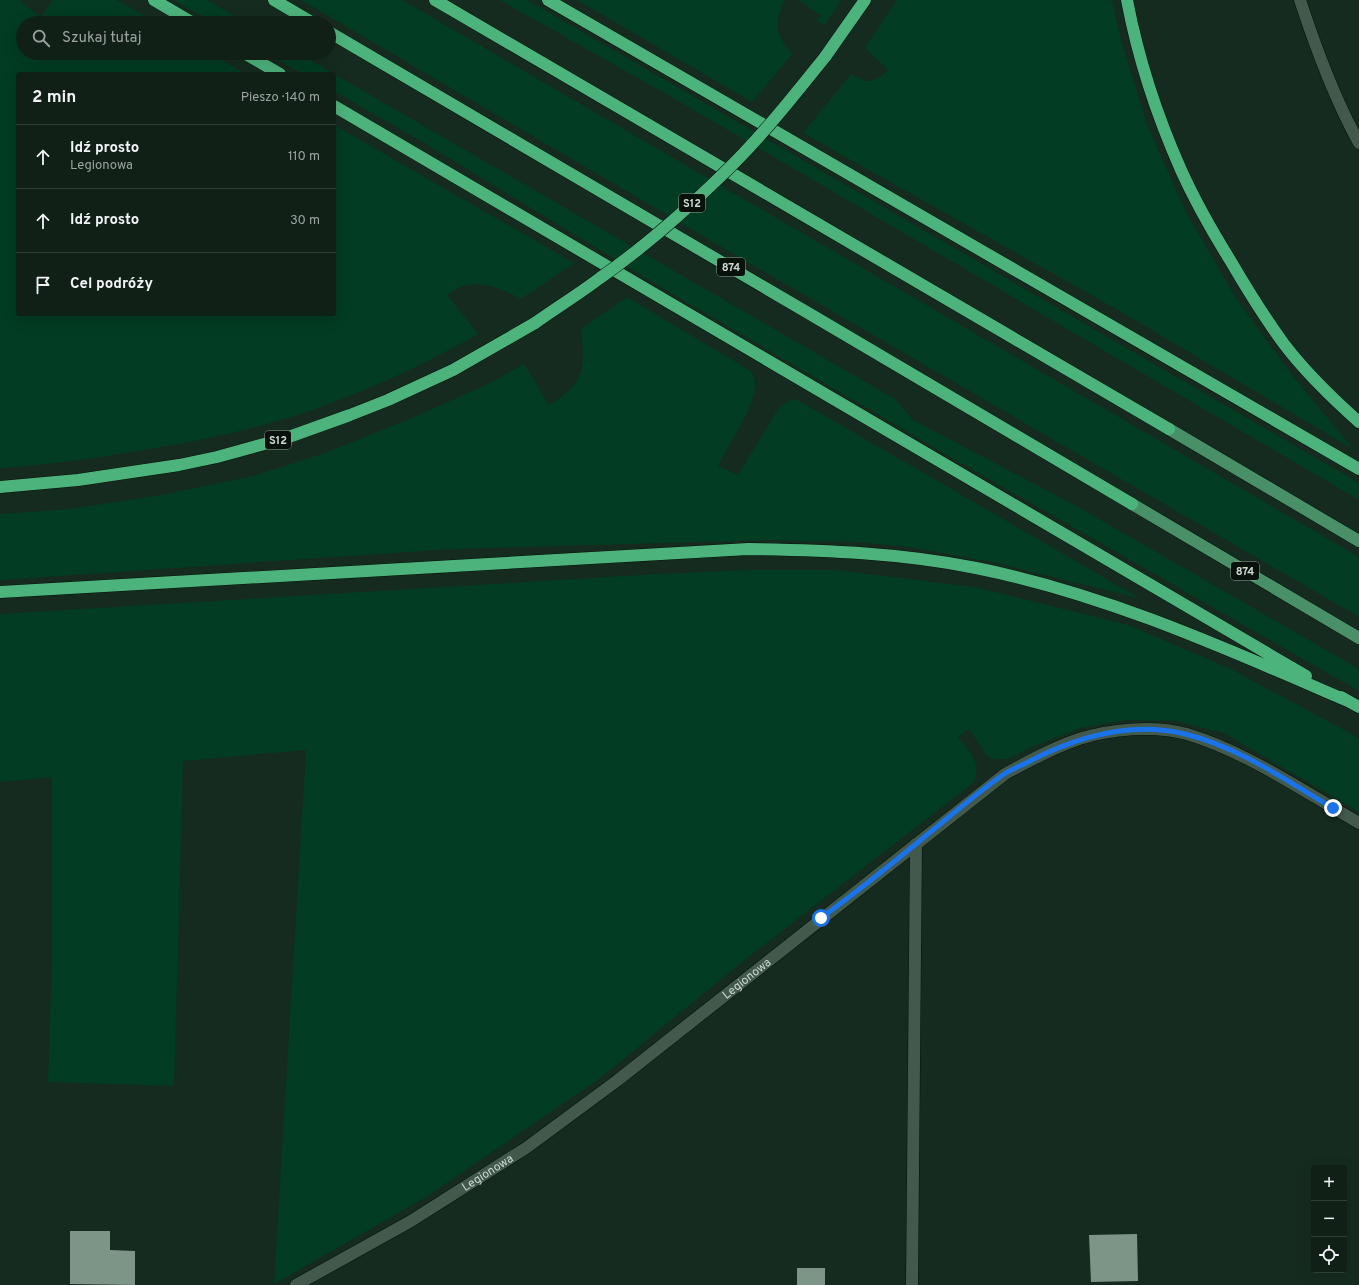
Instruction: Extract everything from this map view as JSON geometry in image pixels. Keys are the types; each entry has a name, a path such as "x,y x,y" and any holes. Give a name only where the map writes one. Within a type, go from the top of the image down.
{"highway":[{"path":"154,0 181,16"},
{"path":"274,0 301,16"},
{"path":"436,0 1169,429"},
{"path":"548,0 1359,469"},
{"name":"S12","path":"0,486 85,479 179,465 217,457 286,438 350,415 388,400 453,370 535,323 600,278 655,235 702,193 722,175 764,131 825,57 865,0"},
{"path":"1127,0 1140,55 1161,121 1181,170 1204,217 1251,296 1284,344 1325,391 1359,422"},
{"name":"874","path":"336,36 1132,504"},
{"path":"256,60 277,72"},
{"path":"336,107 1359,707"},
{"path":"0,592 748,549 843,552 926,559 1006,574 1055,587 1179,629 1348,701"}],"main road":[{"path":"1169,429 1359,541"},
{"name":"874","path":"1132,504 1359,638"}],"street":[{"path":"1300,0 1314,42 1346,119 1359,143"},
{"name":"Legionowa","path":"296,1285 411,1221 526,1148 618,1080 1005,774 1046,752 1079,739 1135,729 1185,734 1238,754 1359,823"},
{"path":"912,1285 916,844"}],"green space":[{"path":"0,0 22,0 21,2 40,16 16,16 16,60 221,60 242,72 16,72 16,316 336,316 336,126 574,263 521,299 500,289 484,285 476,284 461,287 447,295 478,334 400,374 318,408 275,422 188,442 90,458 0,468"},
{"path":"53,0 117,0 145,16 42,16"},
{"path":"173,0 207,0 235,16 202,16"},
{"path":"301,0 402,0 1359,557 1359,617 737,256 336,21 336,16 328,16"},
{"path":"500,0 527,0 1359,483 1359,500 680,102"},
{"path":"577,0 784,0 779,16 778,29 779,35 792,54 752,102"},
{"path":"799,0 841,0 825,25 817,21 821,16"},
{"path":"897,0 1112,0 1121,40 1147,125 1186,212 1237,300 1292,375 1353,449 1116,309 803,133 851,74 862,80 870,81 879,78 888,70 865,48"},
{"path":"278,60 310,60 331,72 299,72"},
{"path":"336,75 895,399 913,420 1071,503 1359,669 1359,691 940,451 649,280 426,144 336,92"},
{"path":"627,297 752,373 755,382 754,393 750,406 744,420 718,466 738,475 778,409 790,400 796,399 1141,599 997,563 910,547 857,542 765,540 452,549 0,580 0,514 70,509 161,495 253,476 325,453 419,415 490,383 524,364 549,405 570,389 580,373 583,355 581,329"},
{"path":"752,570 837,570 974,587 1128,625 1229,668 1359,738 1359,812 1224,733 1176,721 1126,720 1081,728 1031,747 1008,759 994,759 986,755 969,729 958,737 970,752 975,762 976,774 974,782 742,962 599,1079 426,1197 274,1284 306,750 183,761 174,1086 48,1082 52,963 52,777 0,782 0,614 657,574"}],"building":[{"path":"70,1231 110,1231 110,1250 135,1251 135,1285 70,1284"},
{"path":"1137,1234 1138,1281 1091,1282 1089,1235"},
{"path":"797,1268 825,1268 825,1285 797,1285"}],"route":[{"path":"821,918 870,882 1005,774 1046,752 1079,739 1135,729 1185,734 1238,754 1333,808"}]}
